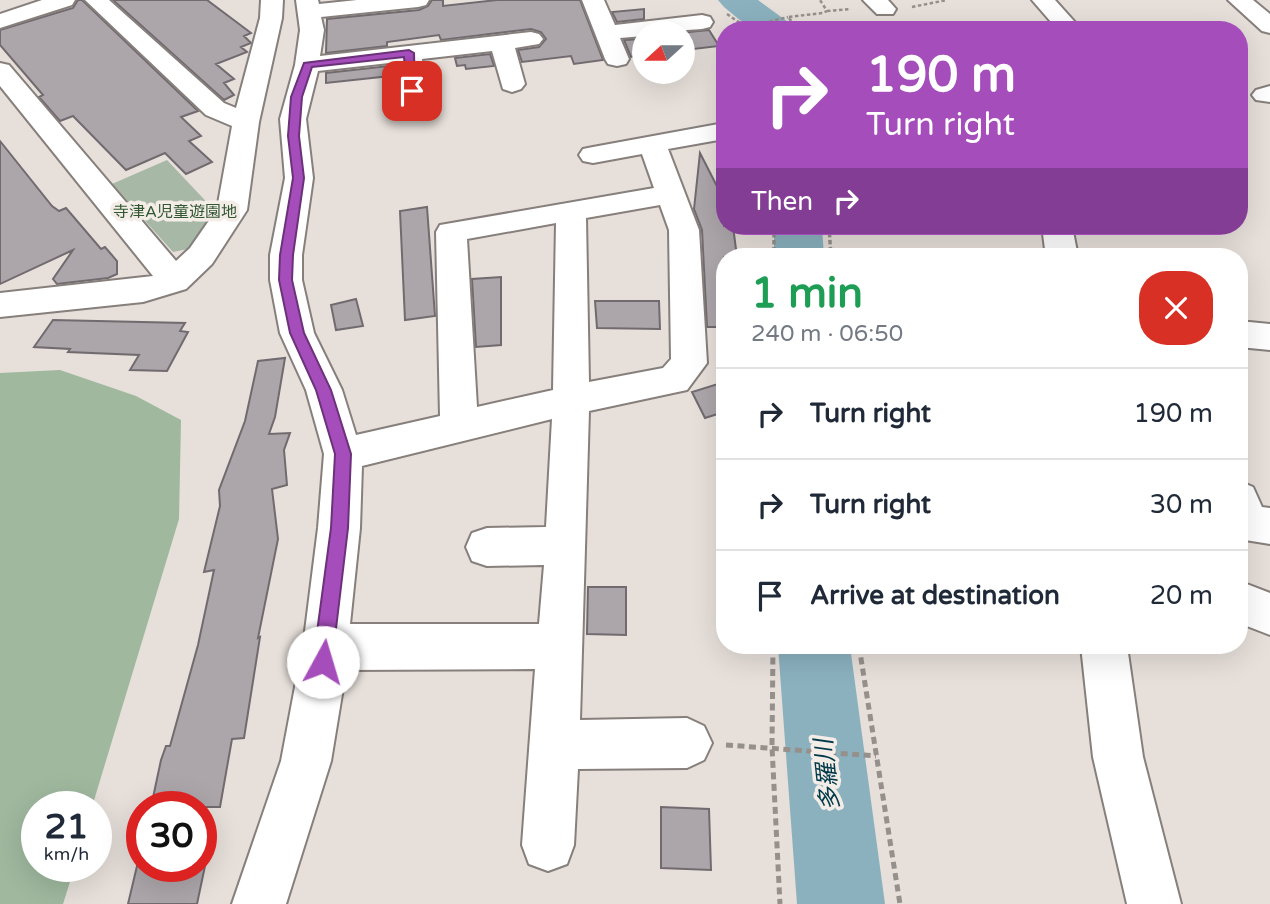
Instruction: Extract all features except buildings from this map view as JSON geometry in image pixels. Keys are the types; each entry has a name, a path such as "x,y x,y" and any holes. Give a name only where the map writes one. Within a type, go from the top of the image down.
{"street":[{"path":"0,21 64,0"},
{"path":"96,0 215,109 246,122"},
{"path":"283,3 418,0"},
{"path":"593,0 617,59"},
{"path":"1043,0 1063,21"},
{"path":"1239,0 1270,26"},
{"path":"0,305 143,290 175,281 201,257 232,210 246,122 271,18 283,3"},
{"path":"259,904 306,761 322,676 323,647 340,528 343,454 324,390 297,333 286,280 286,255 299,178 293,119 307,65 312,30 283,3"},
{"path":"606,33 702,22"},
{"path":"307,65 531,39"},
{"path":"502,42 512,84"},
{"path":"409,53 412,91"},
{"path":"0,70 175,281"},
{"path":"593,155 716,132"},
{"path":"343,454 571,400 674,380 689,363 684,230 652,144"},
{"path":"459,426 451,232 672,194"},
{"path":"548,845 566,546 571,400 571,211"},
{"path":"1248,335 1270,337"},
{"path":"1248,522 1249,524 1270,526"},
{"path":"487,547 566,546"},
{"path":"1248,605 1270,614"},
{"path":"323,647 561,646"},
{"path":"1105,654 1118,757 1154,904"},
{"path":"555,745 687,743"}],"path":[{"path":"772,21 799,14 823,14 827,11 820,0"},
{"path":"788,18 791,21"},
{"path":"773,654 772,747 780,904"},
{"path":"860,654 900,904"},
{"path":"772,747 876,756"}],"green space":[{"name":"寺津A児童遊園地","path":"167,160 216,212 193,248 173,252 112,184"},
{"path":"60,370 136,396 181,420 179,519 97,791 21,791 21,882 70,882 63,904 0,904 0,373"}],"waterway":[{"name":"多羅川","path":"736,0 763,21"},
{"name":"多羅川","path":"798,235 799,248"},
{"name":"多羅川","path":"815,654 841,904"}],"route":[{"path":"323,662 340,528 343,454 324,390 297,333 290,307 286,255 299,178 293,119 307,65 409,53 412,91"}]}
